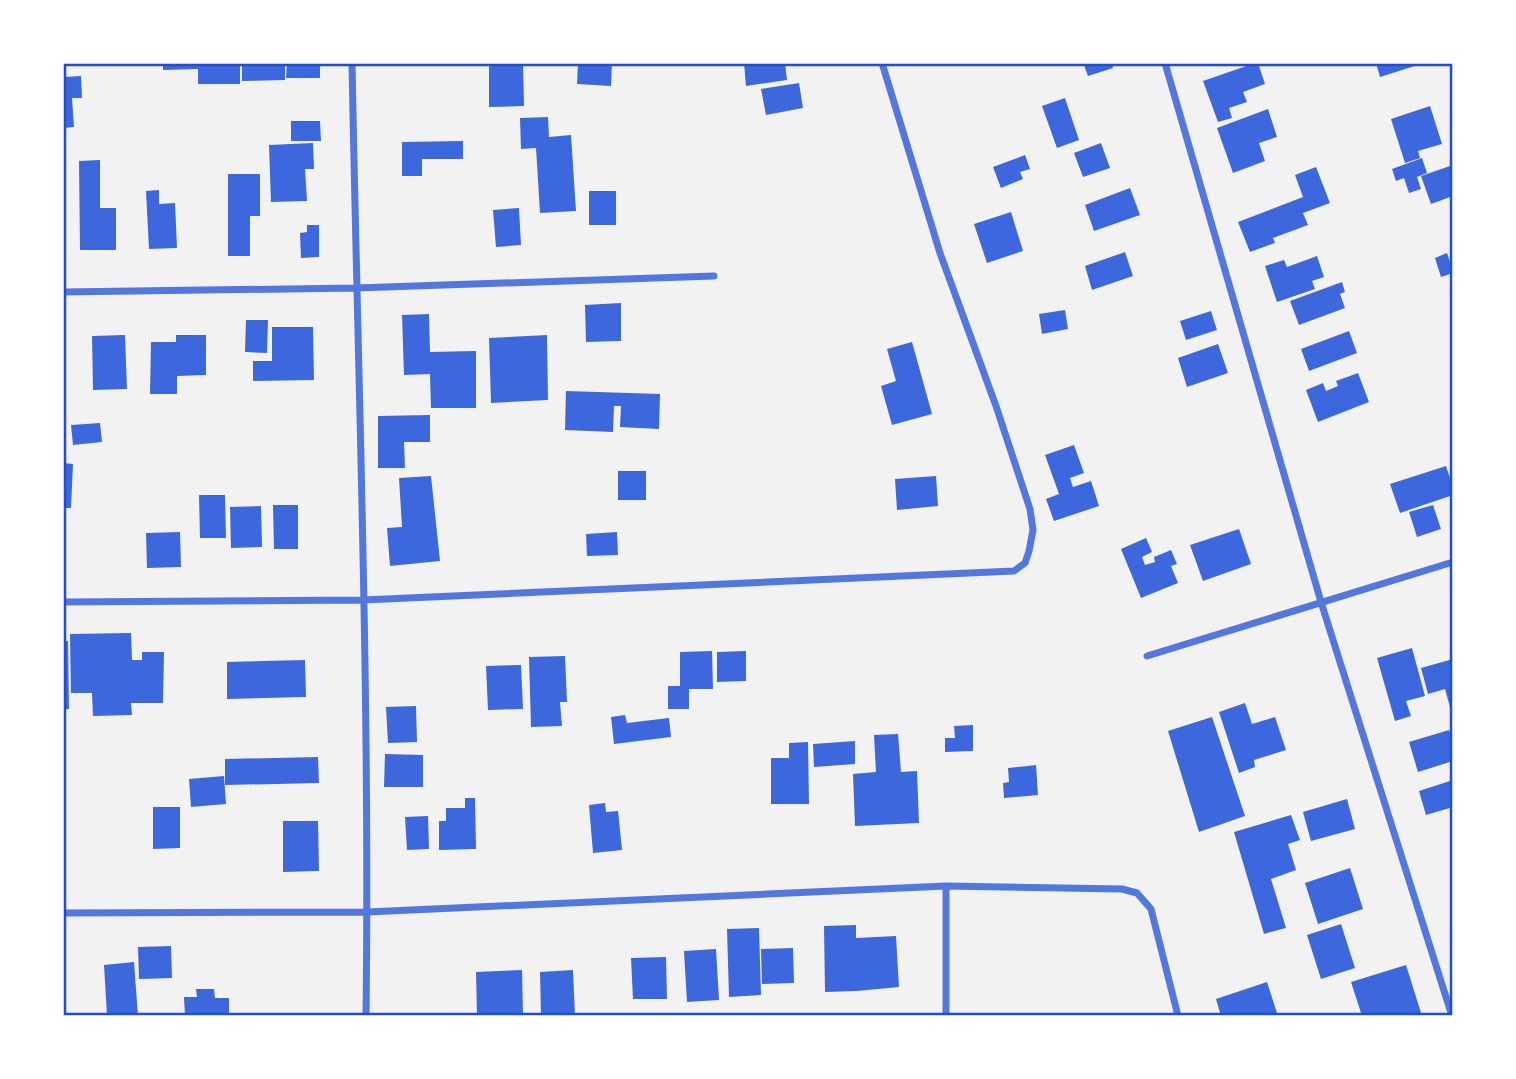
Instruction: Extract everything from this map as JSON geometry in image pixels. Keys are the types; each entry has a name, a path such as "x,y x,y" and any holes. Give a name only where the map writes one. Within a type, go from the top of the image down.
{"street":[{"path":"352,63 363,600 366,1016"},
{"path":"63,602 363,600 1014,571 1025,563 1029,551 1033,530 1030,509 940,253 882,63"},
{"path":"1165,63 1321,602 1452,1016"},
{"path":"63,292 356,288 714,276"},
{"path":"1147,656 1453,562"},
{"path":"946,886 947,1016"},
{"path":"63,914 367,912 946,886 1122,889 1137,892 1151,909 1178,1016"}],"building":[{"path":"163,63 240,63 240,84 198,84 198,69 163,70"},
{"path":"242,63 285,63 285,80 242,81"},
{"path":"287,63 320,63 320,78 286,78"},
{"path":"489,63 523,63 524,106 489,107"},
{"path":"578,63 612,63 611,86 577,84"},
{"path":"744,63 785,63 787,80 746,86"},
{"path":"1112,63 1113,68 1088,76 1084,65"},
{"path":"1258,63 1265,84 1243,92 1247,102 1229,108 1232,118 1218,122 1203,81"},
{"path":"1376,63 1421,63 1421,64 1380,77"},
{"path":"81,76 82,98 72,98 74,127 63,128 63,77"},
{"path":"799,83 803,108 766,115 761,89"},
{"path":"1065,98 1079,140 1057,148 1042,106"},
{"path":"1430,106 1442,144 1418,151 1420,158 1405,163 1391,119"},
{"path":"1268,109 1277,137 1259,143 1265,161 1233,173 1217,128"},
{"path":"548,117 549,137 571,135 576,211 540,213 536,148 521,149 520,118"},
{"path":"291,121 320,121 321,141 291,141"},
{"path":"463,141 463,159 422,159 422,176 402,176 402,142"},
{"path":"313,143 314,169 305,169 307,201 271,202 269,145"},
{"path":"1101,143 1110,168 1083,177 1074,153"},
{"path":"1025,155 1030,169 1020,172 1023,179 1001,188 993,167"},
{"path":"1422,158 1427,173 1417,177 1421,189 1409,193 1404,178 1396,181 1392,169"},
{"path":"100,160 100,208 116,208 116,250 80,250 79,161"},
{"path":"1453,165 1453,196 1431,204 1421,176"},
{"path":"1316,167 1330,203 1303,213 1308,225 1273,238 1275,243 1250,252 1238,222 1303,197 1295,175"},
{"path":"228,174 260,174 260,216 250,216 250,256 228,256"},
{"path":"1130,188 1140,215 1094,231 1085,205"},
{"path":"159,190 159,204 175,203 177,248 149,249 146,191"},
{"path":"589,191 616,191 616,225 589,225"},
{"path":"519,208 521,245 496,247 493,210"},
{"path":"1011,212 1023,251 987,263 974,224"},
{"path":"307,225 319,225 319,257 301,258 300,233 307,232"},
{"path":"1125,252 1133,276 1092,290 1085,266"},
{"path":"1447,253 1451,265 1453,264 1453,273 1441,277 1435,258"},
{"path":"1317,256 1324,277 1312,281 1315,289 1277,302 1265,266 1284,260 1287,267"},
{"path":"1342,282 1345,292 1340,294 1345,308 1299,325 1290,301"},
{"path":"621,303 621,341 586,342 585,305"},
{"path":"1065,310 1068,329 1042,334 1039,314"},
{"path":"1211,311 1217,330 1186,340 1180,321"},
{"path":"429,314 430,352 476,351 476,408 431,408 430,374 404,375 402,315"},
{"path":"246,320 268,320 267,353 245,352"},
{"path":"272,327 313,327 314,380 253,381 253,361 272,361"},
{"path":"1349,331 1357,353 1309,371 1301,349"},
{"path":"125,335 127,389 93,390 92,336"},
{"path":"176,335 206,335 206,375 177,376 177,394 150,394 151,342 176,342"},
{"path":"547,335 548,400 491,403 489,338"},
{"path":"912,342 932,414 892,425 881,386 896,381 887,349"},
{"path":"1218,344 1228,373 1187,387 1178,358"},
{"path":"1358,373 1369,402 1318,422 1306,390 1323,383 1326,391 1338,386 1336,381"},
{"path":"566,391 660,394 659,429 620,427 621,406 614,406 613,432 565,430"},
{"path":"430,415 430,442 404,442 405,468 378,468 378,416"},
{"path":"100,423 102,442 73,445 71,425"},
{"path":"1074,445 1084,473 1070,478 1073,487 1091,481 1099,506 1054,521 1046,499 1059,494 1045,455"},
{"path":"63,463 73,464 71,508 63,508"},
{"path":"1446,466 1453,495 1400,513 1390,484"},
{"path":"618,471 646,471 646,500 618,500"},
{"path":"431,476 440,561 390,566 387,528 402,527 399,478"},
{"path":"936,476 938,506 897,510 895,479"},
{"path":"199,495 225,495 226,538 200,538"},
{"path":"273,505 298,505 298,549 274,549"},
{"path":"1433,505 1441,529 1417,537 1409,512"},
{"path":"261,506 262,547 231,548 230,507"},
{"path":"1239,529 1251,564 1203,581 1190,545"},
{"path":"180,532 181,567 147,568 146,533"},
{"path":"617,532 618,555 587,556 586,534"},
{"path":"1146,538 1152,552 1142,557 1145,565 1155,562 1154,557 1171,550 1177,564 1171,566 1178,583 1141,598 1121,549"},
{"path":"131,633 132,660 142,660 142,652 164,652 163,703 131,703 132,715 93,716 92,693 71,693 70,634"},
{"path":"63,641 68,641 69,709 63,709"},
{"path":"1412,648 1425,696 1406,701 1411,716 1395,721 1377,658"},
{"path":"712,651 713,689 689,689 689,709 668,709 668,686 680,686 680,652"},
{"path":"746,651 746,681 717,682 717,652"},
{"path":"565,656 567,702 560,702 562,726 531,727 529,657"},
{"path":"1453,659 1453,706 1450,707 1445,689 1428,694 1421,668"},
{"path":"305,660 306,697 227,699 227,662"},
{"path":"521,665 523,709 488,710 486,666"},
{"path":"1245,703 1252,724 1275,717 1286,750 1254,760 1255,767 1239,773 1219,712"},
{"path":"416,706 417,742 388,743 386,707"},
{"path":"625,715 627,723 669,718 671,737 614,744 611,717"},
{"path":"1212,717 1245,816 1199,832 1168,731"},
{"path":"973,725 973,751 945,752 945,738 955,738 954,726"},
{"path":"1449,730 1453,742 1453,761 1418,772 1409,742"},
{"path":"898,734 901,772 917,771 919,823 855,826 853,774 876,772 874,735"},
{"path":"855,741 855,764 814,767 813,744"},
{"path":"808,742 809,804 771,804 771,758 789,758 789,743"},
{"path":"385,754 423,755 423,787 384,787"},
{"path":"318,757 319,783 225,785 225,759"},
{"path":"1036,765 1038,795 1004,798 1003,783 1009,782 1008,768"},
{"path":"224,776 226,804 191,807 189,779"},
{"path":"1453,780 1453,807 1426,815 1419,791"},
{"path":"465,798 475,798 476,849 439,850 439,821 446,821 446,808 465,808"},
{"path":"1347,799 1355,829 1311,841 1303,812"},
{"path":"605,803 606,812 618,811 622,850 593,853 589,805"},
{"path":"153,807 180,807 180,848 153,849"},
{"path":"1291,815 1300,840 1288,844 1296,870 1271,879 1286,928 1264,934 1234,832"},
{"path":"428,816 429,849 407,850 405,817"},
{"path":"283,821 318,821 319,871 283,872"},
{"path":"1350,868 1363,909 1318,924 1305,883"},
{"path":"1341,924 1355,968 1321,979 1307,935"},
{"path":"856,925 856,938 896,936 899,987 825,992 824,926"},
{"path":"759,928 761,995 729,997 727,929"},
{"path":"171,946 172,978 139,979 138,947"},
{"path":"793,948 794,983 762,984 761,949"},
{"path":"716,949 719,1000 687,1002 684,951"},
{"path":"666,957 667,999 633,999 631,958"},
{"path":"134,962 138,1016 107,1016 104,965"},
{"path":"1406,965 1422,1016 1362,1016 1351,982"},
{"path":"522,970 523,1016 477,1016 476,972"},
{"path":"573,970 575,1016 541,1016 540,972"},
{"path":"1267,982 1278,1016 1221,1016 1216,999"},
{"path":"196,989 214,989 215,998 229,998 229,1016 185,1016 184,997 197,997"}]}
